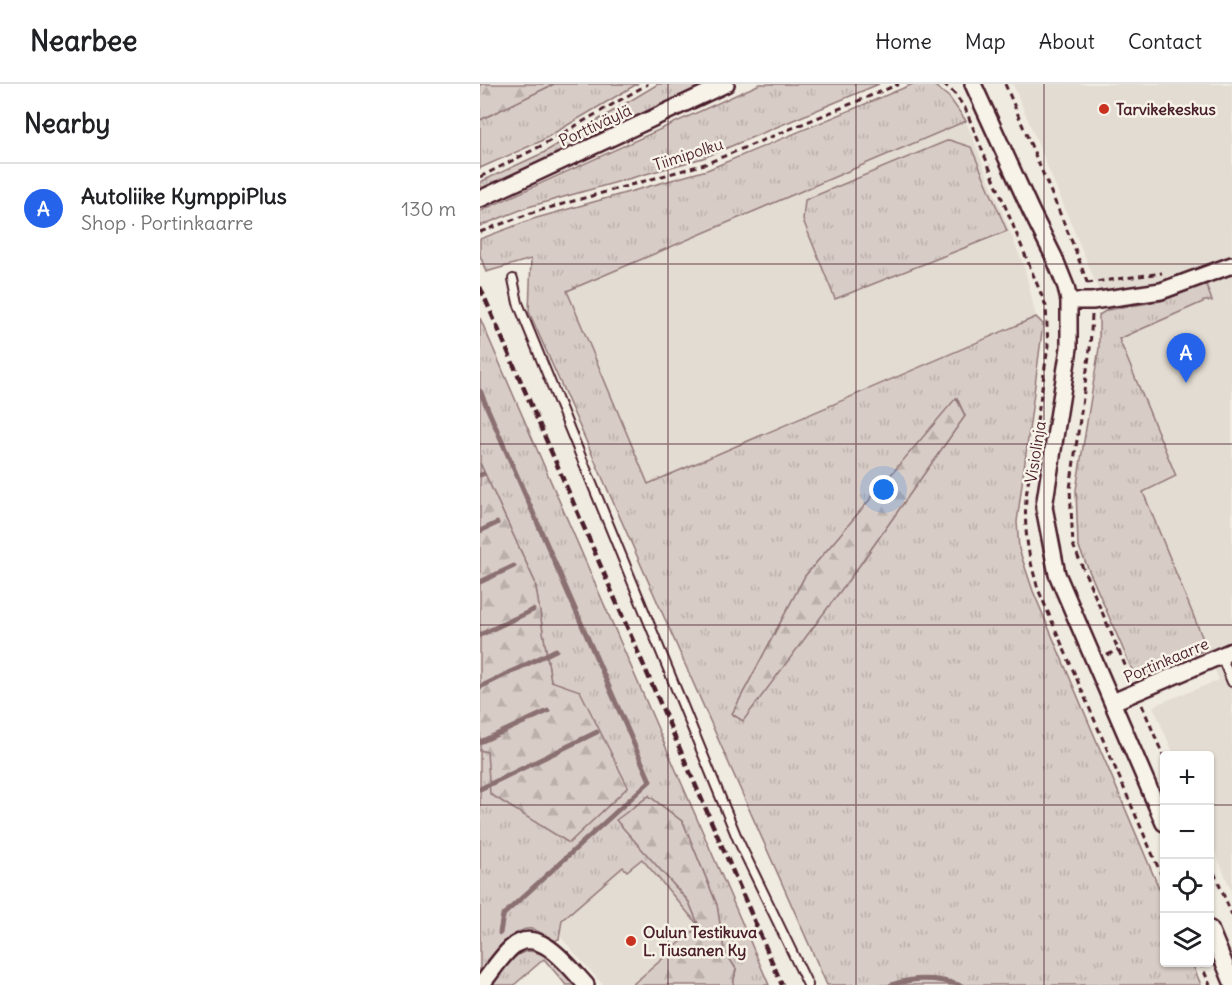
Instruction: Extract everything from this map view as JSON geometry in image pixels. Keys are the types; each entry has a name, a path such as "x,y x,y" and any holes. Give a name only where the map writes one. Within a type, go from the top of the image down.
{"street":[{"name":"Porttiväylä","path":"480,199 726,84"},
{"name":"Visiolinja","path":"973,84 1030,211 1054,256 1069,301 1069,348 1044,507 1057,574 1160,814"},
{"path":"1069,301 1092,301 1161,291 1232,265"},
{"name":"Portinkaarre","path":"1113,702 1226,654"},
{"path":"481,985 509,949 523,940 530,940 545,945 555,952 586,985"},
{"path":"1214,941 1232,982"}],"lane":[{"path":"513,279 518,303 738,840 808,985"},
{"path":"1226,654 1232,682"}],"path":[{"path":"480,177 539,147 648,84"},
{"name":"Tiimipolku","path":"480,232 531,213 705,164 899,84"},
{"path":"1005,84 1075,249 1092,301 1090,349 1070,489 1073,545 1161,751"},
{"path":"1087,283 1170,272"},
{"path":"1214,874 1232,915"},
{"path":"1202,967 1210,985"}],"shaded area":[{"path":"1013,84 1232,84 1232,892 1214,849 1214,751 1172,751 1153,706 1219,680 1142,491 1176,476"},
{"path":"966,121 1025,269 1036,317 648,484 567,291"},
{"path":"623,827 699,926 677,946 679,950 670,958 666,955 632,985 603,985 556,932 562,912"}],"green space":[{"path":"480,84 554,84 480,120"},
{"path":"554,84 637,84 539,142 480,168 480,120"},
{"path":"658,84 716,84 480,191 480,182 543,153"},
{"path":"760,84 879,84 703,158 528,207 480,226 480,211"},
{"path":"913,84 932,84 949,97 966,121 567,291 648,484 1036,317 1043,324 1017,522 1019,549 1033,591 1160,891 1160,967 1194,967 1201,985 827,985 529,312 531,259 486,272 480,255 480,239 533,219 707,170","holes":["957,398 965,416 859,566 743,720 732,714 805,576"]},
{"path":"949,140 971,147 1007,231 835,299 803,220 805,200"},
{"path":"1206,284 1212,301 1205,301 1119,339 1176,476 1143,492 1207,649 1146,673 1133,672 1078,545 1076,490 1099,348 1099,315 1107,310 1161,301"},
{"path":"480,318 769,985 733,985 736,969 724,950 717,905 683,822 649,796 617,820 689,902 699,926 642,859 627,871 623,867 562,920 559,939 554,941 535,930 525,929 510,939 480,977 480,750 487,752 551,681 535,582 480,463"},
{"path":"956,398 965,416 859,566 743,721 732,714 805,576"},
{"path":"480,463 535,582 551,681 580,691 628,787 569,843 490,794 487,752 480,750"},
{"path":"649,796 683,822 717,905 724,950 736,969 733,985 632,985 667,955 670,958 679,950 676,946 699,926 689,902 616,820"},
{"path":"528,951 536,952 549,959 561,968 576,985 566,985 544,959 514,985 490,985 511,960"}],"waterway":[{"path":"480,391 650,781 503,915 500,933"},
{"path":"480,531 497,523"},
{"path":"480,582 514,566"},
{"path":"480,635 533,610"},
{"path":"480,687 556,650"},
{"path":"480,742 548,711"},
{"path":"480,789 597,732"},
{"path":"891,985 908,980 925,979 959,985"}],"railway":[{"path":"480,287 782,985"}],"place":[{"name":"Tarvikekeskus","path":"1104,109"},
{"name":"Autoliike KymppiPlus","path":"1186,383"},
{"name":"Oulun Testikuva L. Tiusanen Ky","path":"631,941"}]}
